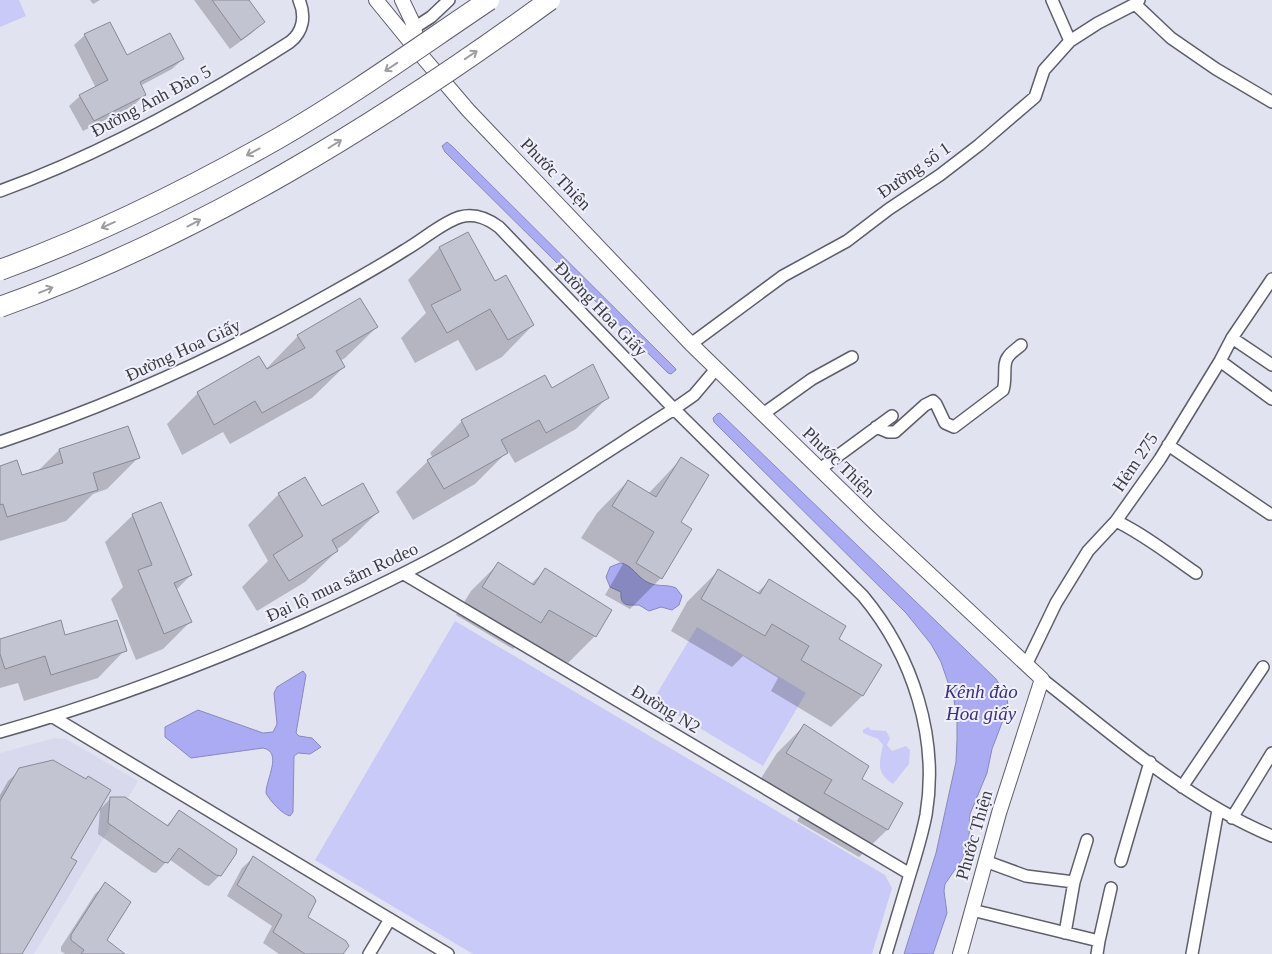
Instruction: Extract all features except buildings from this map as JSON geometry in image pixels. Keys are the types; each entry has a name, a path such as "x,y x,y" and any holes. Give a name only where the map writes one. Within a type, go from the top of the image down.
{"highway":[{"path":"0,270 32,258 157,203 277,139 381,74 489,0"},
{"path":"0,307 45,291 174,234 296,168 401,103 550,0"}],"street":[{"name":"Đường Anh Đào 5","path":"0,191 84,156 172,112 246,70 290,42 298,34 303,22 303,12 299,0"},
{"name":"Phước Thiện","path":"376,0 468,110 691,344 876,524 1042,679 999,812 960,954"},
{"name":"Phước Thiện","path":"402,0 414,28 421,55"},
{"path":"414,28 449,0"},
{"path":"1052,0 1070,41"},
{"path":"1137,2 1171,38 1216,69 1272,102"},
{"name":"Đường số 1","path":"691,344 783,276 847,241 889,208 940,175 1035,97 1044,70 1070,41 1137,2"},
{"name":"Đường Hoa Giấy","path":"0,442 77,415 206,360 262,332 367,274 447,223 469,216 484,218 499,227 674,409 863,596 883,622 898,648 918,698 926,733 928,784 926,816 886,954"},
{"name":"Hẻm 275","path":"1027,663 1056,603 1088,551 1116,521 1168,445 1220,361 1232,338 1272,278"},
{"path":"1232,338 1272,365"},
{"path":"876,428 895,432 932,401 936,404 945,423 954,427 1003,390 1006,382 1005,362 1007,357 1021,345"},
{"path":"763,414 812,380 852,357"},
{"path":"1220,361 1272,400"},
{"name":"Đại lộ mua sắm Rodeo","path":"0,732 53,717 211,661 337,606 404,574 517,509 674,409 694,395 716,369"},
{"path":"820,469 892,416"},
{"path":"1168,445 1270,514"},
{"path":"1116,521 1132,528 1196,573"},
{"name":"Đường N2","path":"404,574 910,874"},
{"path":"1182,787 1264,667"},
{"path":"1042,679 1182,787 1232,818 1272,836"},
{"path":"53,717 448,954"},
{"path":"1232,818 1272,753"},
{"path":"1121,862 1150,762"},
{"path":"1192,954 1218,810"},
{"path":"1065,933 1074,882 1087,840"},
{"path":"985,861 1026,876 1074,882"},
{"path":"1097,954 1111,888"},
{"path":"972,910 1099,941"},
{"path":"369,954 390,919"}],"shaded area":[{"path":"0,0 19,0 26,16 0,27"},
{"path":"455,621 885,875 892,888 872,954 473,954 315,860"},
{"path":"697,627 806,693 763,766 653,700"},
{"path":"868,727 871,730 886,731 890,738 887,745 892,751 906,746 910,750 909,764 893,784 881,772 880,758 883,745 878,739 863,733 863,730"},
{"path":"54,738 66,739 138,781 34,954 0,954 0,753"}],"water":[{"path":"447,142 676,370 671,374 668,373 445,152 442,146"},
{"name":"Kênh đào Hoa giấy","path":"720,413 996,679 1007,697 1008,707 992,749 987,773 970,814 969,838 963,858 945,884 947,913 933,954 904,954 936,853 956,762 957,720 954,700 941,662 931,644 906,613 714,422 713,418"},
{"path":"620,563 628,566 649,583 676,588 682,596 679,605 672,610 661,607 649,611 639,605 623,603 621,592 610,587 606,577 610,567"},
{"path":"303,671 306,675 296,733 299,736 312,738 321,747 310,754 298,753 294,756 293,812 290,816 276,807 266,793 273,760 269,751 263,748 191,758 165,737 165,727 198,710 263,733 273,732 277,724 274,693 277,687"}]}
